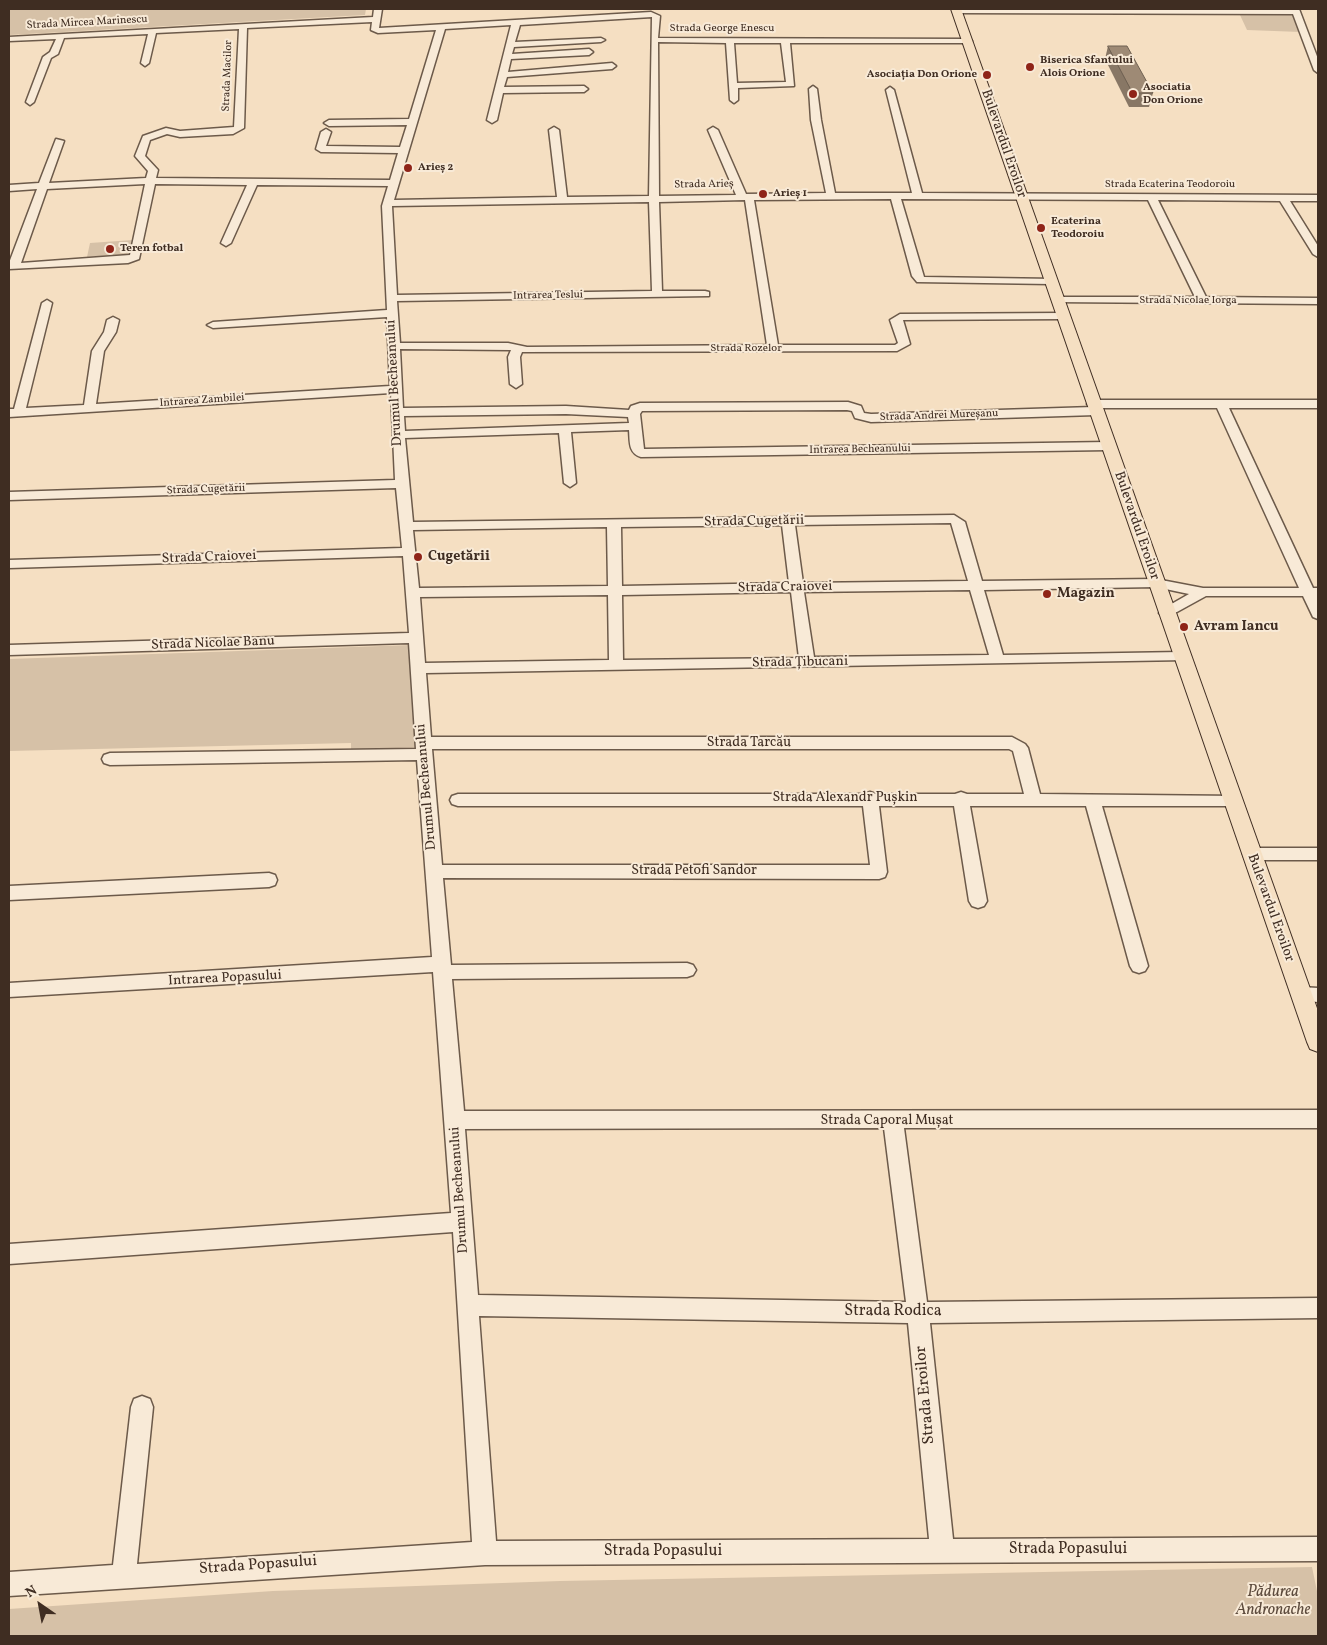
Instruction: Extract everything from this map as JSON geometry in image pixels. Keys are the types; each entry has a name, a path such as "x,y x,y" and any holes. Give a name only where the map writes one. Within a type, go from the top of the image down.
{"main road":[{"name":"Bulevardul Eroilor","path":"957,10 1251,854 1310,995 1318,1042"}],"street":[{"path":"376,19 378,9"},
{"path":"957,10 1296,10 1316,56 1318,68"},
{"name":"Strada George Enescu","path":"376,19 375,30 378,32 654,14 656,16 654,40 968,41"},
{"name":"Strada Mircea Marinescu","path":"9,39 376,19"},
{"path":"492,120 509,58 516,23"},
{"name":"Strada Macilor","path":"150,182 153,170 145,164 140,156 146,138 166,130 180,134 239,128 242,26"},
{"name":"Drumul Becheanului","path":"441,28 388,203 390,298 398,435 417,638 424,748 455,1120 486,1553"},
{"path":"775,28 775,40"},
{"path":"145,63 153,31"},
{"path":"30,102 47,57 54,54 60,36"},
{"path":"1307,39 1318,39"},
{"path":"512,45 601,40"},
{"path":"654,40 654,198 657,294"},
{"path":"730,40 734,100"},
{"path":"733,86 792,84 785,40"},
{"path":"509,58 589,52"},
{"path":"504,75 612,66"},
{"path":"500,90 584,89"},
{"path":"813,89 816,120 831,196"},
{"path":"890,90 918,196"},
{"path":"405,150 321,149 328,127 414,122"},
{"path":"554,130 562,200"},
{"path":"714,130 745,197 773,349"},
{"path":"59,142 12,265 41,266 128,260 136,255 150,182"},
{"path":"9,188 150,182 395,183"},
{"path":"226,243 253,182"},
{"name":"Strada Arieș","path":"388,203 831,196 1021,196"},
{"path":"896,196 917,276 921,280 1050,281"},
{"name":"Strada Ecaterina Teodoroiu","path":"1021,196 1318,198"},
{"path":"1151,197 1202,301"},
{"path":"1283,198 1318,254"},
{"name":"Intrarea Teslui","path":"390,298 705,294"},
{"name":"Strada Nicolae Iorga","path":"1057,300 1318,301"},
{"path":"14,413 47,303"},
{"path":"213,325 391,313"},
{"name":"Strada Rozelor","path":"393,346 508,346 527,350 896,348 904,344 896,320 900,317 1063,316"},
{"path":"92,408 98,351 110,332 113,320"},
{"path":"516,384 514,357 518,348"},
{"path":"92,408 105,362"},
{"name":"Intrarea Zambilei","path":"14,413 395,389"},
{"path":"1221,403 1313,592 1318,614"},
{"name":"Strada Andrei Mureșanu","path":"726,405 848,406 856,409 859,415 870,418 1221,403 1318,404"},
{"path":"634,420 635,409 640,407 726,405"},
{"path":"397,412 566,410 634,420"},
{"path":"398,435 565,430 634,420"},
{"name":"Intrarea Becheanului","path":"634,420 637,449 642,454 1108,446"},
{"path":"565,430 570,483"},
{"name":"Strada Cugetării","path":"9,496 403,484"},
{"name":"Strada Cugetării","path":"407,526 954,520 958,522 997,659"},
{"path":"788,521 807,663"},
{"path":"614,524 616,665"},
{"name":"Strada Craiovei","path":"9,564 409,552"},
{"name":"Strada Craiovei","path":"413,593 1156,583 1204,592 1313,592"},
{"path":"1166,613 1204,592"},
{"name":"Strada Nicolae Banu","path":"9,650 417,638"},
{"name":"Strada Țibucani","path":"419,668 1181,657"},
{"name":"Strada Tarcău","path":"110,759 424,748 1012,742 1020,748 1032,798"},
{"name":"Strada Petofi Sandor","path":"434,872 879,872 870,798"},
{"path":"962,798 978,901"},
{"name":"Strada Alexandr Pușkin","path":"458,800 1032,798 1232,800"},
{"path":"1092,799 1139,966"},
{"path":"1251,854 1318,854"},
{"path":"9,893 270,880"},
{"name":"Intrarea Popasului","path":"9,990 442,968 686,970"},
{"name":"Strada Caporal Mușat","path":"455,1120 893,1121 1318,1119"},
{"name":"Strada Eroilor","path":"893,1121 918,1313 942,1551"},
{"path":"9,1254 461,1222"},
{"name":"Strada Rodica","path":"468,1305 918,1313 1318,1308"},
{"path":"124,1575 142,1407"},
{"name":"Strada Popasului","path":"9,1584 124,1575 486,1553 1318,1548"}],"green space":[{"path":"9,9 366,9 365,15 9,35"},
{"path":"1240,15 1295,15 1301,32 1247,30"},
{"name":"Teren fotbal","path":"133,240 130,254 87,257 90,243"},
{"path":"411,645 422,753 351,754 351,743 9,751 9,659"},
{"name":"Pădurea Andronache","path":"1312,1567 1318,1596 1318,1636 9,1636 9,1609 273,1591 560,1581"}],"building":[{"path":"1108,46 1127,46 1153,93 1133,93"}],"place":[{"name":"Biserica Sfantului Alois Orione","path":"1030,67"},
{"name":"Asociația Don Orione","path":"987,75"},
{"name":"Asociatia Don Orione","path":"1133,94"},
{"name":"Arieș 2","path":"408,168"},
{"name":"Arieș 1","path":"763,194"},
{"name":"Ecaterina Teodoroiu","path":"1041,228"},
{"name":"Teren fotbal","path":"110,249"},
{"name":"Cugetării","path":"418,557"},
{"name":"Magazin","path":"1047,594"},
{"name":"Avram Iancu","path":"1184,627"}]}
